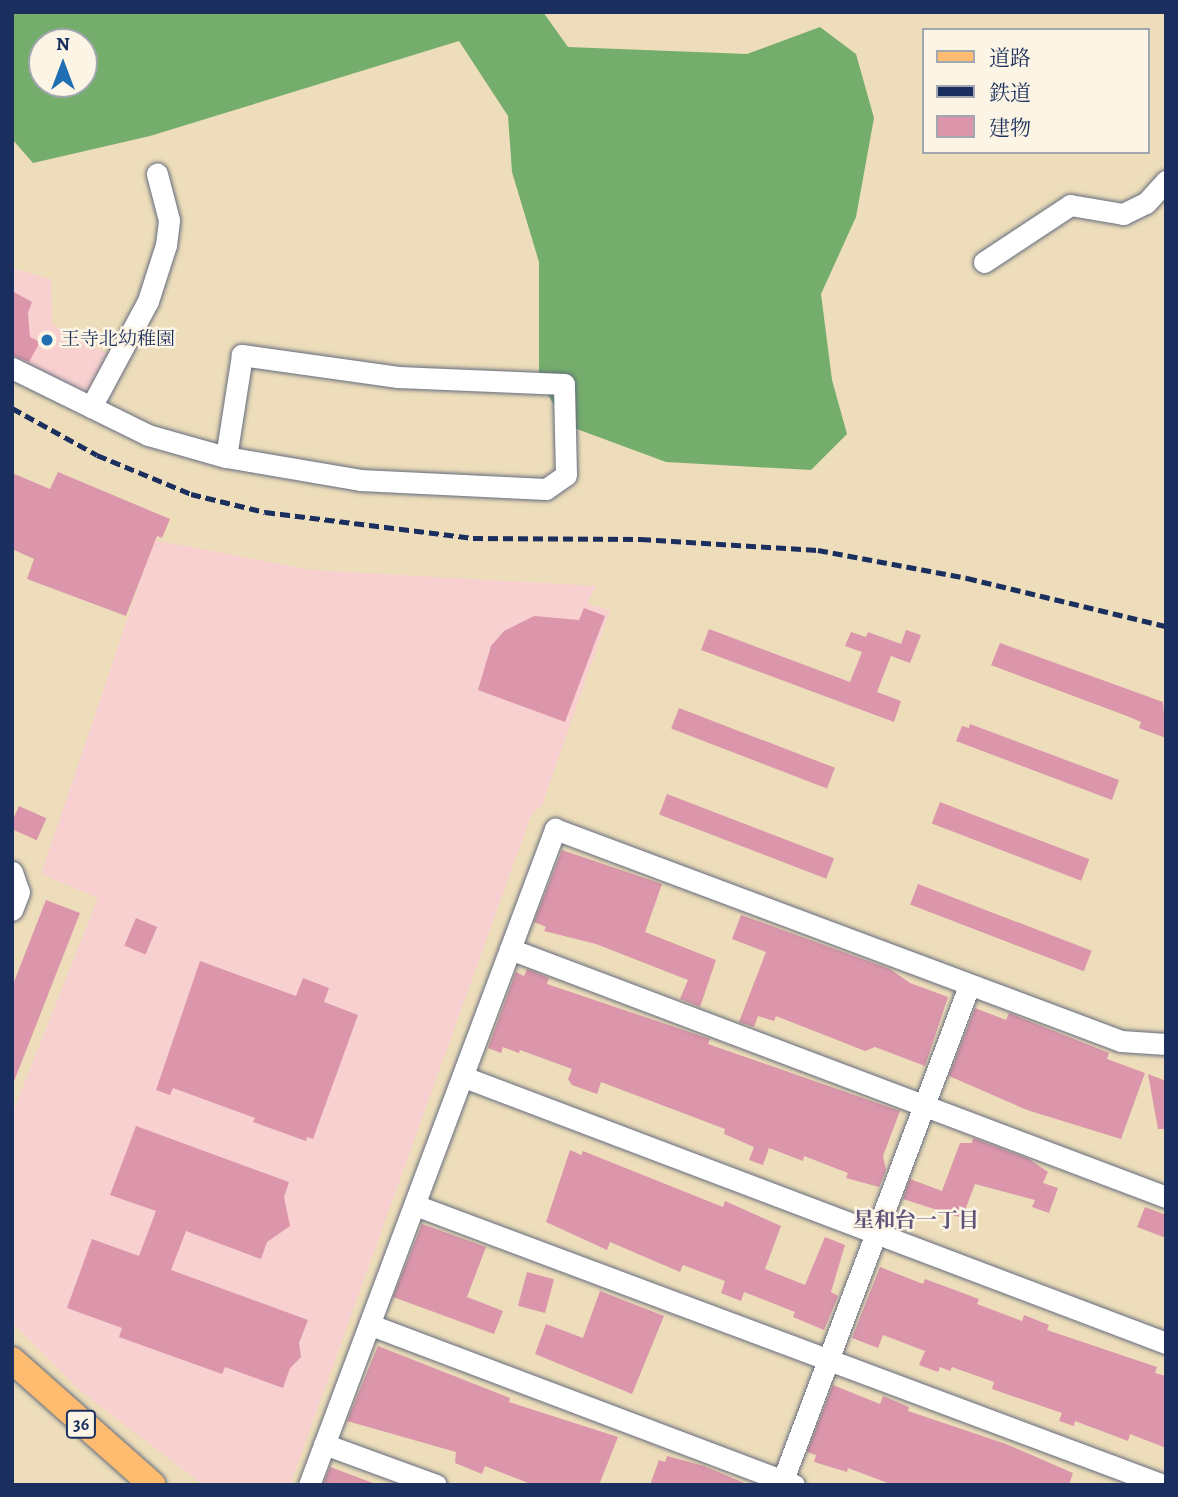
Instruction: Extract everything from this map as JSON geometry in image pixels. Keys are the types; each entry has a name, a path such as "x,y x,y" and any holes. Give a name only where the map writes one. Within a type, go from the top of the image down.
{"main road":[{"name":"36","path":"12,1360 153,1485"}],"street":[{"path":"91,407 148,301 166,245 167,208 157,174"},
{"path":"984,262 1070,205 1123,214 1146,203 1166,181"},
{"path":"12,368 148,435 226,457 360,480 546,489 566,475 564,384 398,377 242,355 226,457"},
{"path":"309,1485 555,829 1121,1041 1166,1044"},
{"path":"12,872 19,892 12,910"},
{"path":"510,949 1166,1197"},
{"path":"371,1325 786,1483 828,1360 969,986"},
{"path":"464,1077 1166,1343"},
{"path":"415,1205 1163,1485"},
{"path":"324,1444 436,1485"}],"shaded area":[{"name":"王寺北幼稚園","path":"12,268 51,279 52,324 112,356 95,388 85,394 12,360"},
{"path":"154,540 312,570 596,586 587,604 610,610 542,806 532,813 290,1485 203,1485 77,1388 12,1323 12,1114 98,898 41,874"}],"green space":[{"path":"12,12 543,12 568,47 747,54 820,27 856,54 874,118 856,217 821,294 832,380 847,434 811,470 666,462 566,425 539,380 539,262 512,172 508,116 459,41 150,136 33,163 12,139"}],"building":[{"path":"12,291 32,302 28,313 30,337 40,342 29,362 12,355"},
{"path":"58,472 170,519 162,538 157,536 126,616 27,579 34,559 12,549 12,473 50,489"},
{"path":"584,608 605,616 565,722 478,690 491,646 504,631 534,616 579,620"},
{"path":"709,629 850,682 862,652 845,646 851,632 866,637 868,632 901,644 906,630 921,635 910,663 891,656 877,692 901,701 894,722 701,650"},
{"path":"1000,643 1163,702 1166,738 1139,728 1141,722 1127,716 991,665"},
{"path":"679,708 835,768 827,788 671,729"},
{"path":"970,724 1119,780 1112,800 956,741 962,726 969,728"},
{"path":"667,794 834,858 826,879 659,815"},
{"path":"940,802 1089,859 1081,881 932,823"},
{"path":"19,806 46,818 37,840 12,829 12,822"},
{"path":"562,850 662,884 645,932 716,960 700,1007 680,999 688,980 596,944 544,931 546,927 534,922"},
{"path":"918,884 1092,951 1084,971 910,905"},
{"path":"46,900 80,913 13,1084 12,987"},
{"path":"741,915 890,969 910,983 948,997 925,1066 875,1047 865,1051 776,1016 774,1021 758,1016 754,1027 739,1022 766,952 732,939"},
{"path":"136,918 157,927 145,955 124,946"},
{"path":"200,961 296,996 303,978 329,988 324,1002 358,1015 313,1139 307,1137 306,1141 253,1122 255,1118 173,1088 170,1095 156,1090"},
{"path":"527,969 549,978 547,984 710,1039 708,1044 900,1111 883,1156 886,1170 879,1187 846,1178 848,1173 804,1156 803,1161 769,1148 763,1165 749,1160 754,1147 724,1134 725,1129 601,1082 597,1094 572,1085 568,1079 572,1069 520,1050 519,1053 503,1047 501,1053 488,1048 516,972 524,976"},
{"path":"975,1008 1006,1020 1009,1013 1109,1053 1107,1059 1145,1073 1121,1139 1027,1110 949,1076"},
{"path":"1148,1074 1166,1081 1166,1129 1158,1129"},
{"path":"136,1126 289,1182 284,1197 290,1226 267,1242 261,1259 186,1231 171,1270 308,1320 299,1343 301,1357 290,1368 283,1388 225,1367 222,1374 119,1337 122,1328 67,1308 92,1239 139,1256 156,1211 110,1195"},
{"path":"973,1138 1029,1159 1048,1172 1043,1183 1058,1188 1049,1213 1032,1207 1035,1200 975,1184 962,1218 903,1199 910,1179 942,1191 960,1143 972,1143"},
{"path":"570,1150 581,1155 583,1151 723,1207 725,1201 781,1226 765,1269 805,1285 825,1237 845,1245 831,1292 838,1296 824,1330 793,1317 795,1312 744,1292 741,1301 721,1293 725,1281 683,1265 680,1272 610,1242 607,1250 546,1222"},
{"path":"1145,1207 1166,1215 1166,1238 1137,1227"},
{"path":"422,1224 486,1247 467,1297 503,1311 494,1334 393,1297"},
{"path":"880,1267 923,1284 925,1279 979,1299 977,1304 1022,1321 1024,1315 1049,1325 1047,1330 1157,1367 1155,1373 1166,1376 1166,1448 1130,1434 1128,1441 1075,1421 1074,1426 1059,1421 1062,1413 992,1389 994,1382 952,1367 950,1371 940,1367 938,1372 919,1365 925,1351 883,1335 878,1348 852,1338"},
{"path":"527,1272 554,1279 545,1313 518,1306"},
{"path":"600,1291 664,1316 632,1394 535,1354 546,1324 583,1338"},
{"path":"378,1346 510,1398 509,1402 618,1437 599,1485 533,1485 485,1466 482,1474 455,1463 456,1452 347,1421"},
{"path":"833,1385 880,1404 883,1396 909,1407 908,1411 1006,1444 1073,1473 1069,1485 893,1485 848,1468 847,1472 814,1462 816,1455 807,1452"},
{"path":"667,1456 704,1466 749,1485 650,1485 659,1460 665,1462"},
{"path":"330,1467 373,1483 323,1485"}],"railway":[{"path":"12,408 97,455 191,494 265,512 473,538 641,539 818,550 967,578 1166,626"}],"place":[{"name":"王寺北幼稚園","path":"47,340"}],"district":[{"name":"星和台一丁目","path":"916,1220"}]}
